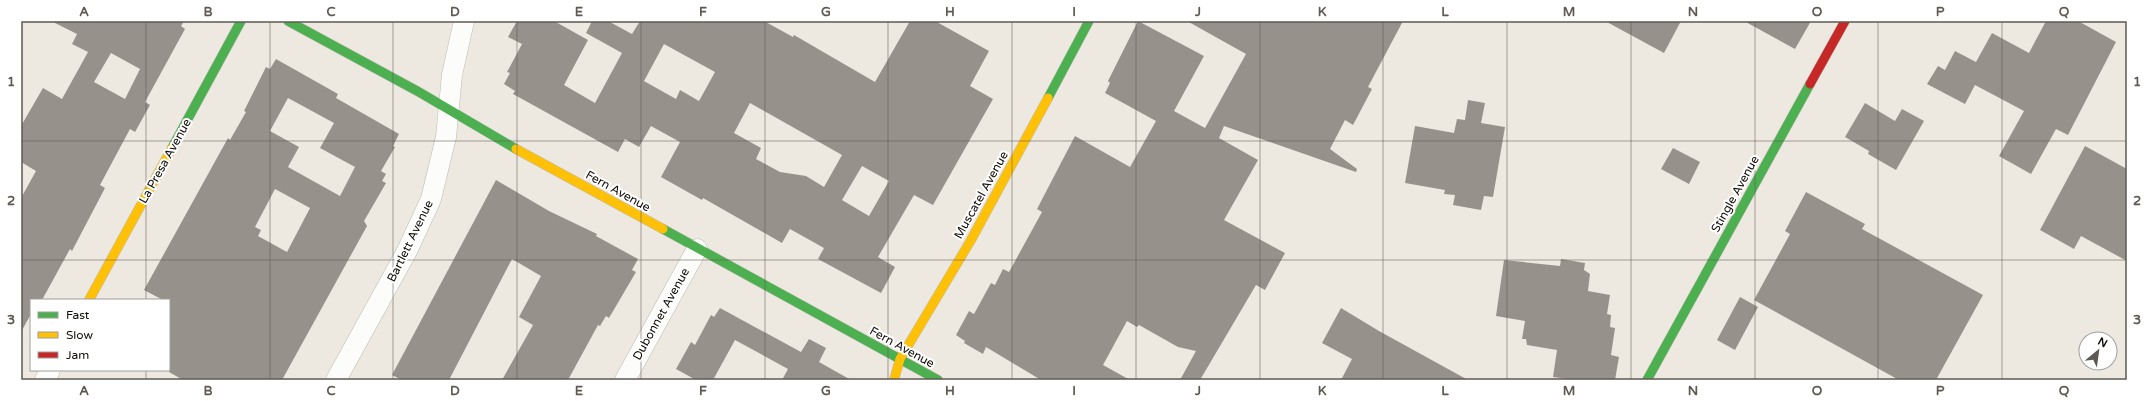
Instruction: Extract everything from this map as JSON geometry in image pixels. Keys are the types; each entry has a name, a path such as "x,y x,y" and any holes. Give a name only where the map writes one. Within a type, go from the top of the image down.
{"street":[{"name":"La Presa Avenue","path":"90,299 241,21"},
{"name":"Fern Avenue","path":"288,21 419,92 449,112 697,249 938,380"},
{"name":"Bartlett Avenue","path":"336,380 407,251 431,199 443,154 449,112 452,75 464,21"},
{"name":"Muscatel Avenue","path":"894,380 900,359 971,240 1090,21"},
{"name":"Stingle Avenue","path":"1647,380 1845,21"},
{"name":"Dubonnet Avenue","path":"625,380 697,249"},
{"path":"45,380 50,371"}],"building":[{"path":"51,21 184,21 181,26 185,29 145,102 150,105 135,132 130,129 100,185 105,188 72,251 70,249 43,299 30,299 30,316 21,332 21,198 36,171 21,162 21,126 43,88 62,99 88,52 72,44 77,34","holes":["111,53 140,69 125,99 94,82"]},
{"path":"517,21 554,21 588,40 564,85 595,103 622,53 586,33 592,21 608,21 632,34 640,21 764,21 793,37 794,35 875,82 910,21 935,21 989,51 970,86 993,99 933,205 914,195 878,257 895,267 881,293 818,259 824,248 790,229 782,243 703,198 702,200 661,177 680,142 651,126 639,147 625,139 618,152 513,94 515,91 504,84 510,73 507,72 522,44 508,37","holes":["664,44 715,72 699,101 680,90 676,99 644,81","750,103 842,155 824,187 806,176 780,172 756,159 761,148 734,133","862,166 889,181 869,216 842,200"]},
{"path":"1138,21 1204,56 1174,111 1205,128 1246,54 1187,21 1403,21 1368,87 1372,89 1353,125 1345,120 1330,149 1357,169 1356,172 1224,126 1219,138 1258,160 1224,220 1285,253 1265,290 1256,285 1200,380 1180,380 1196,351 1178,347 1139,325 1137,327 1127,321 1103,365 1130,380 1041,380 986,347 983,354 964,343 965,341 956,335 969,311 974,314 991,283 995,285 1003,269 1009,272 1042,212 1037,209 1075,136 1130,167 1156,121 1105,93 1110,83 1108,81"},
{"path":"1605,21 1681,21 1664,53"},
{"path":"1744,21 1811,21 1795,49"},
{"path":"2046,21 2078,21 2116,42 2068,135 2056,129 2031,174 1999,156 2024,111 1975,85 1965,104 1927,84 1938,66 1945,70 1955,51 1976,62 1992,33 2029,53"},
{"path":"276,59 338,94 336,98 399,134 393,146 395,147 381,171 386,174 382,181 386,183 364,221 367,226 282,380 183,380 169,372 170,299 161,299 144,290 228,138 230,140 246,112 244,111 266,67 270,69","holes":["288,98 334,123 320,148 355,167 340,196 288,167 299,147 270,131","275,189 310,208 287,252 258,236 261,230 255,227"]},
{"path":"1468,100 1485,103 1481,123 1505,127 1493,197 1484,196 1481,210 1453,205 1455,195 1444,194 1445,190 1405,183 1415,126 1454,133 1457,119 1465,120"},
{"path":"1865,103 1895,121 1902,109 1924,121 1896,170 1868,154 1869,151 1845,137"},
{"path":"2085,146 2127,169 2127,261 2081,236 2074,249 2040,230"},
{"path":"1673,148 1700,162 1689,184 1661,169"},
{"path":"496,180 549,211 597,234 596,236 638,259 632,270 636,272 609,318 606,316 600,326 598,325 568,380 502,380 533,325 519,317 541,276 512,259 449,380 402,380 392,375"},
{"path":"1806,192 1865,224 1862,229 1983,295 1936,380 1899,380 1754,300 1790,234 1785,231"},
{"path":"1561,259 1585,263 1584,270 1590,274 1588,291 1610,295 1607,314 1611,315 1610,327 1615,328 1611,355 1619,357 1615,380 1575,380 1553,377 1557,350 1527,345 1526,339 1522,339 1525,321 1496,316 1504,260 1560,266"},
{"path":"1740,297 1758,307 1735,350 1717,340"},
{"path":"720,308 801,352 809,339 826,348 819,362 851,380 782,380 788,369 735,340 713,380 696,380 676,369 691,342 695,345 711,315 714,317"},
{"path":"1341,308 1379,331 1468,380 1341,380 1352,359 1322,343"}],"traffic: fast":[{"path":"172,148 241,21"},
{"path":"288,21 419,92 516,149"},
{"path":"1048,98 1089,21"},
{"path":"1647,380 1810,84"},
{"path":"663,229 938,380"}],"traffic: slow":[{"path":"894,380 900,359 971,240 1048,98"},
{"path":"90,299 172,148"},
{"path":"516,149 663,229"}],"traffic: jam":[{"path":"1810,84 1845,21"}]}
